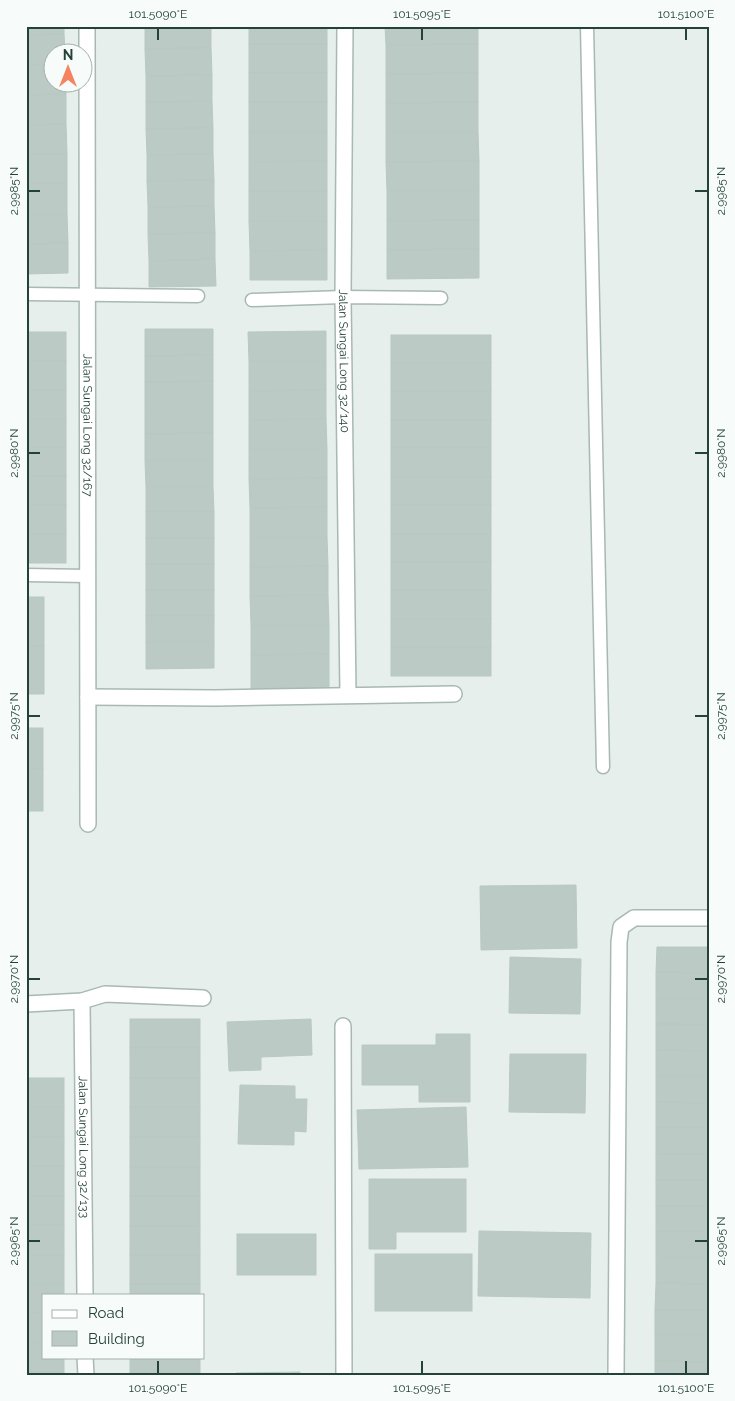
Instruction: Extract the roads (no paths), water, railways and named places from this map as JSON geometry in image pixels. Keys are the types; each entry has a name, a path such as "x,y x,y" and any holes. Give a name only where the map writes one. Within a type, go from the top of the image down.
{"street":[{"name":"Jalan Sungai Long 32/167","path":"87,26 88,824"},
{"name":"Jalan Sungai Long 32/140","path":"345,26 343,297 348,695"},
{"path":"88,697 215,698 454,694"},
{"path":"616,1375 618,942 621,927 634,918 709,918"},
{"path":"26,1004 82,1001 105,994 203,998"},
{"name":"Jalan Sungai Long 32/133","path":"82,1001 85,1294"},
{"path":"343,1026 344,1375"},
{"path":"85,1358 86,1375"}],"lane":[{"path":"587,26 603,767"},
{"path":"26,294 198,296"},
{"path":"252,300 343,297 441,298"},
{"path":"26,575 88,576"}]}
